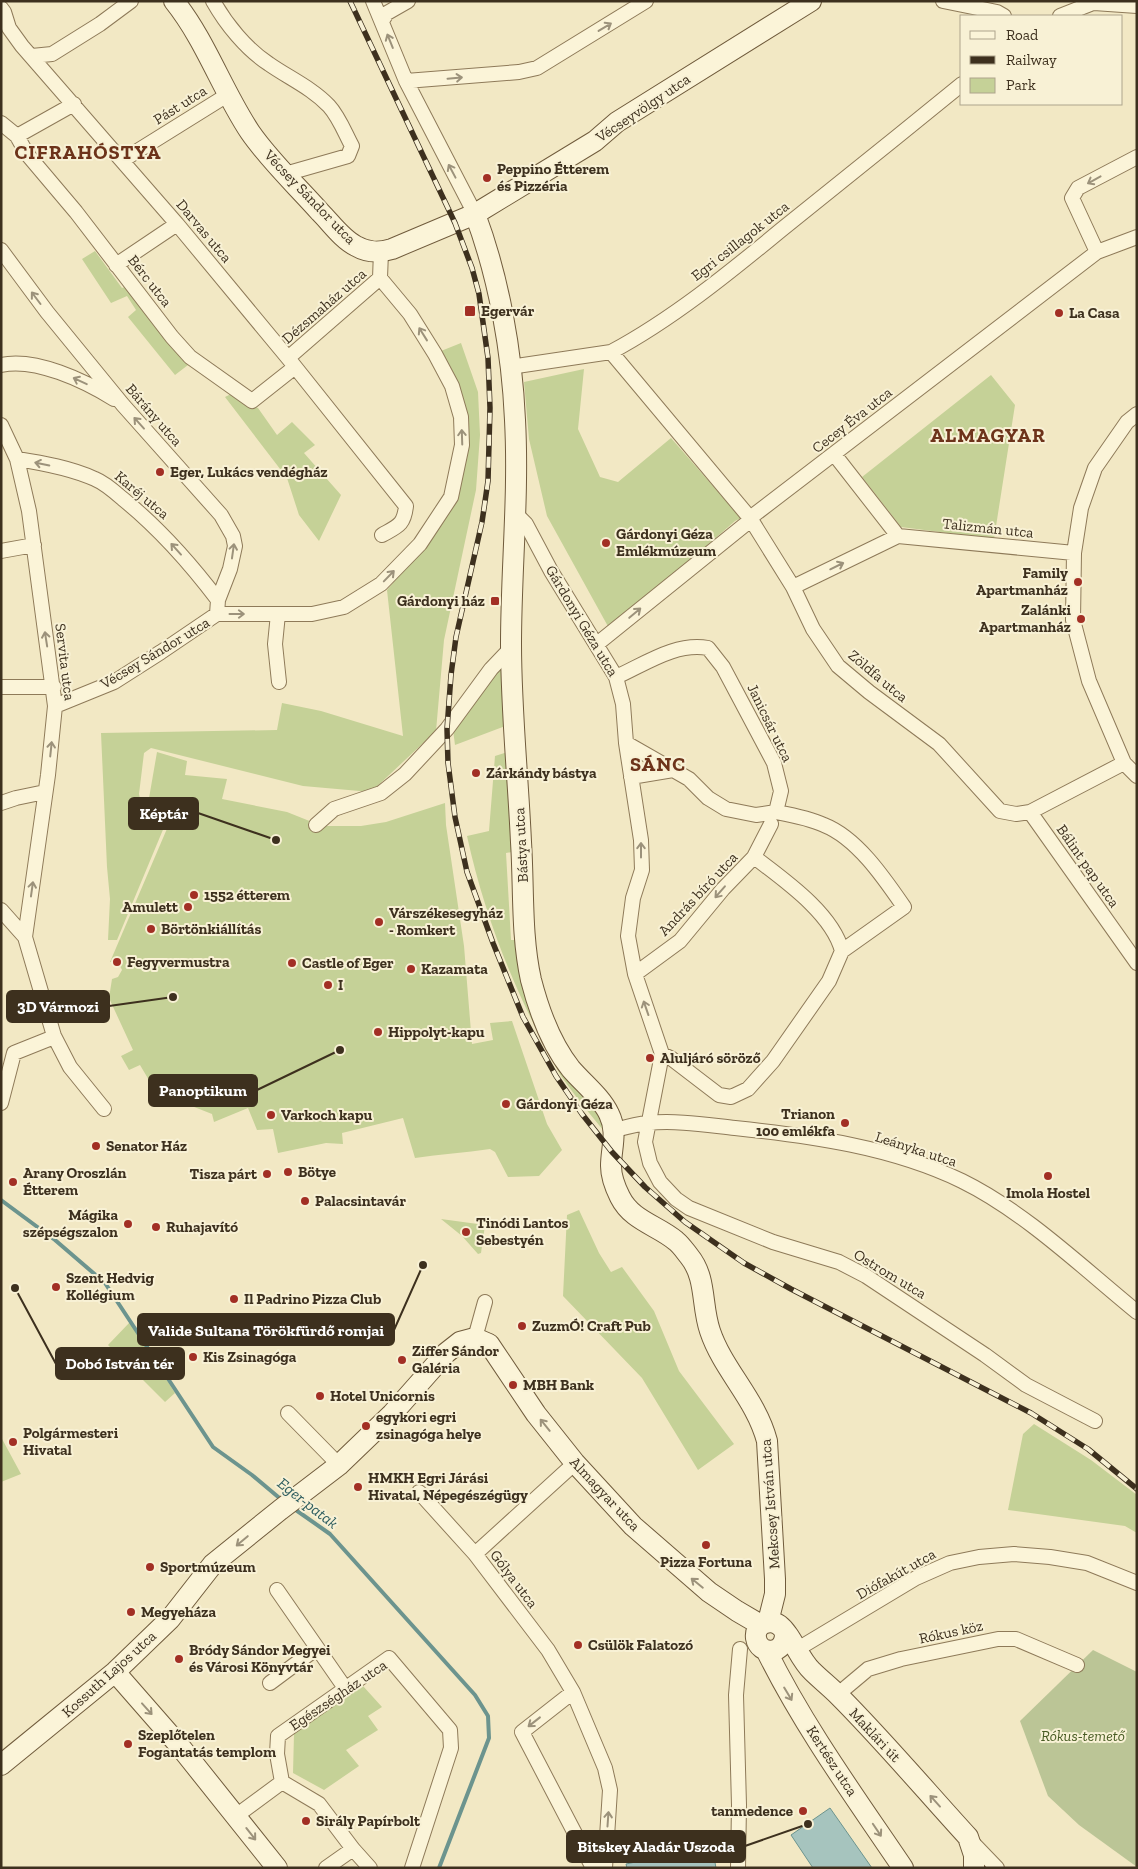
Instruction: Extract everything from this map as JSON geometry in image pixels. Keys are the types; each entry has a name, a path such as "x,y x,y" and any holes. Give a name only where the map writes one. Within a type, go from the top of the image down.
{"street":[{"path":"32,56 52,54 100,24 131,1"},
{"name":"Vécsey Sándor utca","path":"174,1 192,27 251,133 285,174 346,240 362,250 382,252"},
{"path":"213,1 221,16 249,47 267,63 308,88 329,107 352,146 348,156 285,174"},
{"path":"373,1 406,82 475,214 486,244 499,297 510,368 515,420 516,514"},
{"path":"382,21 387,13 408,1"},
{"path":"406,82 519,72 537,68 646,1"},
{"name":"Vécseyvölgy utca","path":"382,252 475,214 595,141 617,122 810,1"},
{"path":"943,1 997,12 1002,15"},
{"path":"1063,15 1096,2 1137,6"},
{"name":"Darvas utca","path":"1,8 9,28 22,46 177,224 292,362 406,506 405,518 394,528 382,535"},
{"name":"Egri csillagok utca","path":"510,368 611,352 626,344 676,311 740,264 960,86"},
{"name":"Pást utca","path":"123,160 229,94"},
{"path":"17,136 74,104"},
{"name":"Bérc utca","path":"1,124 17,136 27,154 76,212 172,337 190,356 252,401 292,362"},
{"path":"1097,252 1072,198 1078,188 1137,157"},
{"path":"116,265 177,224"},
{"name":"Cecey Éva utca","path":"597,644 750,518 1097,252 1137,237"},
{"name":"Bárány utca","path":"1,250 47,312 123,405 221,515 233,536 235,546 230,569 218,600 217,614"},
{"path":"380,278 382,252"},
{"name":"Vécsey Sándor utca","path":"55,706 114,682 217,614 312,614 344,607 382,584 420,544 451,497 462,445 461,417 452,386 435,354 410,314 380,278"},
{"name":"Dézsmaház utca","path":"292,362 380,278"},
{"name":"Zöldfa utca","path":"611,352 750,518 793,587 813,629 838,666 869,692 939,744 1000,811 1016,814 1030,812 1124,763"},
{"path":"1,365 20,363 44,368 96,389 123,405"},
{"path":"1137,414 1127,422 1095,468 1081,508 1074,553 1073,620 1089,680 1124,763 1137,776"},
{"name":"Servita utca","path":"1,425 17,459 30,511 55,706 25,937"},
{"path":"793,587 898,536 834,454"},
{"name":"Karéj utca","path":"17,459 67,469 97,479 137,510 165,536 195,569 218,600"},
{"name":"Gárdonyi Géza utca","path":"516,514 526,524 551,571 616,677 623,704 626,743 641,840 642,870 634,898 628,936 634,974 662,1054 650,1123"},
{"name":"Bástya utca","path":"516,514 511,648 528,962 532,984 543,1019 553,1042 568,1065 609,1113 615,1130"},
{"name":"Talizmán utca","path":"898,536 1074,553"},
{"path":"1,551 34,545"},
{"path":"278,614 275,644 279,682"},
{"name":"Janicsár utca","path":"616,677 677,649 698,646 708,648 723,667 774,763 781,791 774,818"},
{"path":"316,825 334,809 380,793 405,774 446,729 492,669 511,648"},
{"path":"1,687 54,687"},
{"path":"626,743 689,779 708,798 726,808 756,815 825,825 850,841 888,884 904,907 842,952 829,982 773,1061 748,1089 731,1097 719,1094 672,1059 662,1054"},
{"path":"631,777 673,770"},
{"path":"1,803 45,792"},
{"name":"Bálint pap utca","path":"1030,812 1137,963"},
{"name":"András bíró utca","path":"634,974 680,942 723,889 754,857 774,818"},
{"path":"754,857 792,886 816,908 839,940 842,952"},
{"path":"1,910 25,937 54,1037 70,1067 104,1109"},
{"path":"1,1103 14,1053 54,1037"},
{"name":"Leányka utca","path":"615,1130 650,1123 698,1124 806,1136 894,1156 962,1182 1029,1224 1137,1312"},
{"name":"Ostrom utca","path":"650,1123 645,1142 650,1163 660,1182 676,1199 689,1208 773,1242 840,1262 933,1320 1026,1385 1095,1421"},
{"name":"Mekcsey István utca","path":"615,1130 611,1167 612,1180 621,1200 627,1209 641,1221 675,1240 698,1268 703,1287 709,1330 716,1347 754,1408 765,1433 776,1579 782,1604 774,1626"},
{"path":"475,1338 485,1302"},
{"name":"Almagyar utca","path":"475,1338 489,1344 536,1414 575,1463 633,1526 683,1571 736,1612 774,1626"},
{"name":"Kossuth Lajos utca","path":"1,1766 115,1672 170,1619 213,1564 339,1465 392,1414 446,1352 460,1342 475,1338"},
{"path":"288,1413 339,1465"},
{"path":"475,1554 575,1463"},
{"name":"Gólya utca","path":"419,1492 475,1554 548,1650 573,1692 605,1768 610,1790 605,1868"},
{"name":"Diófakút utca","path":"796,1650 916,1578 950,1563 979,1557 1014,1554 1087,1563 1137,1583"},
{"path":"276,1590 345,1688"},
{"name":"Maklári út","path":"774,1626 796,1650 810,1670 837,1695 997,1868"},
{"name":"Kertész utca","path":"774,1626 785,1640 782,1647 775,1651 766,1650 785,1689 822,1748 903,1868"},
{"name":"Rókus köz","path":"837,1695 868,1669 901,1659 998,1639 1016,1639 1077,1665"},
{"path":"270,1683 317,1648"},
{"path":"738,1868 740,1804 736,1695 740,1650"},
{"name":"Egészségház utca","path":"282,1782 277,1754 278,1736 389,1658 450,1730 450,1748 412,1868"},
{"path":"115,1672 178,1744 278,1868"},
{"path":"573,1692 522,1732 593,1868"},
{"path":"236,1816 282,1782 319,1804 370,1868"},
{"name":"Maklári út","path":"968,1837 974,1855 974,1868"},
{"path":"326,1868 353,1849"}],"green space":[{"path":"95,251 122,288 127,286 188,365 175,375 128,317 136,310 127,296 111,303 82,259"},
{"path":"461,343 478,392 480,435 476,490 444,640 436,731 371,792 303,786 151,748 144,753 139,794 146,826 167,820 117,940 108,940 110,899 101,733 277,730 282,703 321,711 403,736 387,590 424,546 466,445 454,383 441,351"},
{"path":"584,369 578,429 600,477 618,482 671,438 741,518 735,521 610,630 547,516 529,439 524,382"},
{"path":"991,375 1015,405 994,539 901,527 862,477"},
{"path":"231,394 258,408 277,435 292,422 315,445 304,453 341,495 319,541 299,515 287,478 225,397"},
{"path":"511,648 522,850 506,853 511,940 526,940 528,962 583,1083 613,1142 561,1076 528,1012 506,963 488,913 467,836 489,831 495,756 511,751 508,725 455,745 452,722"},
{"name":"Castle of Eger","path":"157,752 187,761 185,775 227,779 222,799 287,812 322,826 361,826 386,822 445,803 446,825 464,946 472,1044 493,1040 490,1023 512,1021 547,1124 562,1150 539,1176 508,1177 495,1152 490,1149 415,1158 403,1118 342,1133 343,1144 326,1143 278,1153 273,1129 257,1130 248,1108 214,1122 212,1114 156,1092 140,1065 129,1070 121,1056 133,1050 109,998 112,979 118,977 122,970 118,962 110,962 172,817 148,804"},
{"path":"579,1210 599,1253 611,1272 622,1267 654,1311 679,1371 734,1444 698,1470 642,1378 563,1296 567,1215"},
{"path":"441,1219 485,1225 481,1253 478,1254 462,1236"},
{"path":"130,1322 175,1393 165,1402 108,1345"},
{"path":"1034,1424 1091,1460 1137,1495 1137,1533 1125,1526 1008,1510 1023,1434"},
{"path":"1,1437 21,1474 1,1482"},
{"name":"Rókus-temető","path":"1093,1650 1137,1672 1137,1867 1079,1825 1048,1796 1020,1721"},
{"path":"363,1686 382,1707 368,1716 378,1730 346,1750 359,1766 324,1790 293,1773 294,1734 350,1692"}],"water":[{"path":"830,1808 872,1868 813,1868 791,1835"},
{"path":"712,1846 716,1868 627,1868 626,1864"}],"waterway":[{"name":"Eger-patak","path":"1,1200 55,1240 105,1283 213,1447 252,1475 283,1501"},
{"name":"Eger-patak","path":"293,1508 330,1534 475,1695 488,1716 489,1738 439,1868"}],"railway":[{"path":"350,1 455,223 472,268 479,294 488,358 490,408 488,481 482,522 456,637 447,729 448,763 455,817 467,872 523,1017 556,1076 582,1114 612,1152 645,1187 685,1222 744,1263 791,1289 1031,1413 1088,1449 1137,1489"}],"place":[{"name":"Peppino Étterem és Pizzéria","path":"487,178"},
{"name":"Egervár","path":"470,311"},
{"name":"La Casa","path":"1059,313"},
{"name":"Eger, Lukács vendégház","path":"160,472"},
{"name":"Gárdonyi Géza Emlékmúzeum","path":"606,543"},
{"name":"Family Apartmanház","path":"1078,582"},
{"name":"Gárdonyi ház","path":"495,601"},
{"name":"Zalánki Apartmanház","path":"1081,619"},
{"name":"Zárkándy bástya","path":"476,773"},
{"name":"Képtár","path":"276,840"},
{"name":"1552 étterem","path":"194,895"},
{"name":"Amulett","path":"188,907"},
{"name":"Várszékesegyház - Romkert","path":"379,922"},
{"name":"Börtönkiállítás","path":"151,929"},
{"name":"Fegyvermustra","path":"117,962"},
{"name":"Castle of Eger","path":"292,963"},
{"name":"Kazamata","path":"411,969"},
{"name":"I","path":"328,985"},
{"name":"3D Vármozi","path":"173,997"},
{"name":"Hippolyt-kapu","path":"378,1032"},
{"name":"Panoptikum","path":"340,1050"},
{"name":"Aluljáró söröző","path":"650,1058"},
{"name":"Gárdonyi Géza","path":"506,1104"},
{"name":"Varkoch kapu","path":"271,1115"},
{"name":"Trianon 100 emlékfa","path":"845,1123"},
{"name":"Senator Ház","path":"96,1146"},
{"name":"Bötye","path":"288,1172"},
{"name":"Tisza párt","path":"267,1174"},
{"name":"Imola Hostel","path":"1048,1176"},
{"name":"Arany Oroszlán Étterem","path":"13,1182"},
{"name":"Palacsintavár","path":"305,1201"},
{"name":"Mágika szépségszalon","path":"128,1224"},
{"name":"Ruhajavító","path":"156,1227"},
{"name":"Tinódi Lantos Sebestyén","path":"466,1232"},
{"name":"Valide Sultana Törökfürdő romjai","path":"423,1265"},
{"name":"Szent Hedvig Kollégium","path":"56,1287"},
{"name":"Dobó István tér","path":"15,1288"},
{"name":"Il Padrino Pizza Club","path":"234,1299"},
{"name":"ZuzmÓ! Craft Pub","path":"522,1326"},
{"name":"Kis Zsinagóga","path":"193,1357"},
{"name":"Ziffer Sándor Galéria","path":"402,1360"},
{"name":"MBH Bank","path":"513,1385"},
{"name":"Hotel Unicornis","path":"320,1396"},
{"name":"egykori egri zsinagóga helye","path":"366,1426"},
{"name":"Polgármesteri Hivatal","path":"13,1442"},
{"name":"HMKH Egri Járási Hivatal, Népegészégügy","path":"358,1487"},
{"name":"Pizza Fortuna","path":"706,1545"},
{"name":"Sportmúzeum","path":"150,1567"},
{"name":"Megyeháza","path":"131,1612"},
{"name":"Csülök Falatozó","path":"578,1645"},
{"name":"Bródy Sándor Megyei és Városi Könyvtár","path":"179,1659"},
{"name":"Szeplőtelen Fogantatás templom","path":"128,1744"},
{"name":"tanmedence","path":"803,1811"},
{"name":"Sirály Papírbolt","path":"306,1821"},
{"name":"Bitskey Aladár Uszoda","path":"808,1824"}],"district":[{"name":"CIFRAHÓSTYA","path":"88,152"},
{"name":"ALMAGYAR","path":"988,435"},
{"name":"SÁNC","path":"658,764"}]}
